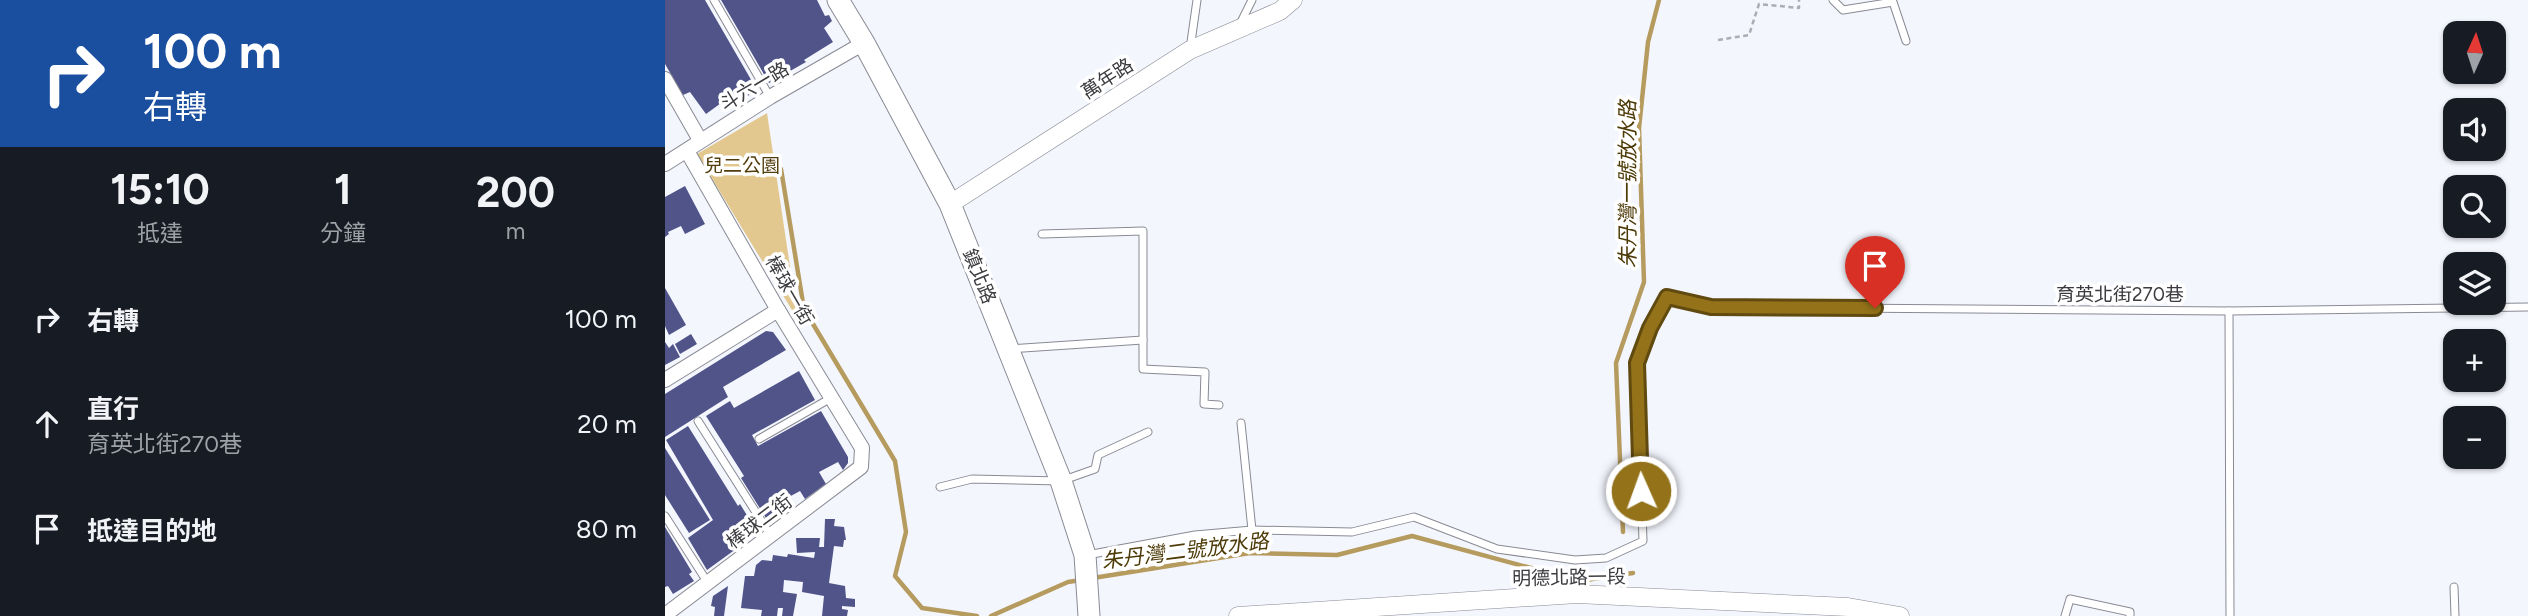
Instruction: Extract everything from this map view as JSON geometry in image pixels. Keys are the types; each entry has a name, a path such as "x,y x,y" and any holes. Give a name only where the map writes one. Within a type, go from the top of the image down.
{"main road":[{"name":"鎮北路","path":"838,0 950,204 1061,481 1085,561 1088,609"}],"street":[{"name":"萬年路","path":"950,204 1190,50 1280,11 1293,0"},
{"name":"斗六一路","path":"667,157 687,151 770,97 864,43"},
{"path":"665,79 701,140"},
{"name":"棒球一街","path":"687,151 778,310 862,448"},
{"path":"665,380 778,310"},
{"name":"棒球二街","path":"665,615 861,467 862,448"},
{"name":"明德北路一段","path":"1238,616 1577,594 1848,607 1900,616"}],"lane":[{"path":"714,0 770,97"},
{"path":"1190,50 1197,0"},
{"path":"1237,31 1252,0"},
{"path":"1833,0 1843,10 1893,2 1906,41"},
{"path":"1042,234 1143,231 1143,369 1205,372 1204,404 1219,405"},
{"name":"育英北街270巷","path":"1252,530 1352,533 1414,517 1497,549 1575,560 1606,558 1643,541 1637,363 1650,328 1667,297 1711,307 2229,311 2528,307"},
{"path":"2229,311 2230,616"},
{"path":"1009,349 1143,340"},
{"path":"759,439 832,398"},
{"path":"698,421 771,537"},
{"path":"1085,561 1195,535 1252,530 1241,423"},
{"path":"940,487 972,479 1061,481 1095,469 1098,455 1148,432"},
{"path":"665,516 709,583"},
{"path":"2454,587 2455,616"},
{"path":"2064,616 2070,598 2130,612 2130,616"}],"path":[{"path":"1717,40 1749,35 1759,4 1799,8 1799,0"}],"green space":[{"name":"兒二公園","path":"767,113 798,320 697,154"}],"building":[{"path":"665,0 705,0 757,90 732,106 728,98 706,114 690,92 683,95 665,64"},
{"path":"721,0 817,0 825,16 829,15 832,21 824,28 833,42 804,60 806,62 769,83"},
{"path":"685,186 705,224 685,234 681,226 668,232 665,237 665,197"},
{"path":"665,288 686,325 669,335 665,326"},
{"path":"766,331 773,332 786,350 723,387 728,397 665,437 665,394"},
{"path":"691,334 697,344 680,354 675,344"},
{"path":"665,342 669,348 673,344 680,357 665,365"},
{"path":"799,371 815,400 752,435 758,446 821,411 848,457 848,463 843,470 838,462 819,472 826,484 805,499 800,491 787,498 793,510 769,523 741,478 744,476 706,416 730,401 734,408"},
{"path":"688,426 758,533 707,570 688,538 713,520 666,440"},
{"path":"665,448 710,520 689,533 665,495"},
{"path":"825,519 835,519 834,526 844,527 846,540 843,547 834,546 829,583 845,586 846,598 855,599 855,607 842,606 842,609 848,610 847,616 822,616 824,596 802,592 803,582 784,580 783,592 797,594 793,616 782,616 783,608 778,608 777,616 761,616 762,610 741,608 745,576 754,576 756,565 762,560 772,561 773,555 814,558 815,552 797,553 796,538 820,538 819,547 824,547"},
{"path":"665,527 692,572 689,574 694,581 673,594 668,586 665,587"},
{"path":"728,586 724,616 714,616 715,607 711,606 713,596"}],"waterway":[{"name":"朱丹灣一號放水路","path":"1623,532 1616,363 1644,282 1639,128 1648,42 1659,0"},
{"name":"朱丹灣二號放水路","path":"781,169 804,309 895,461 906,532 895,576 922,608 977,616"},
{"name":"朱丹灣二號放水路","path":"1093,578 1250,553 1337,555 1412,536 1579,581 1633,573"},
{"name":"朱丹灣二號放水路","path":"991,616 1068,582 1081,580"}],"route":[{"path":"1641,491 1637,363 1650,328 1667,297 1711,307 1875,308"}]}
